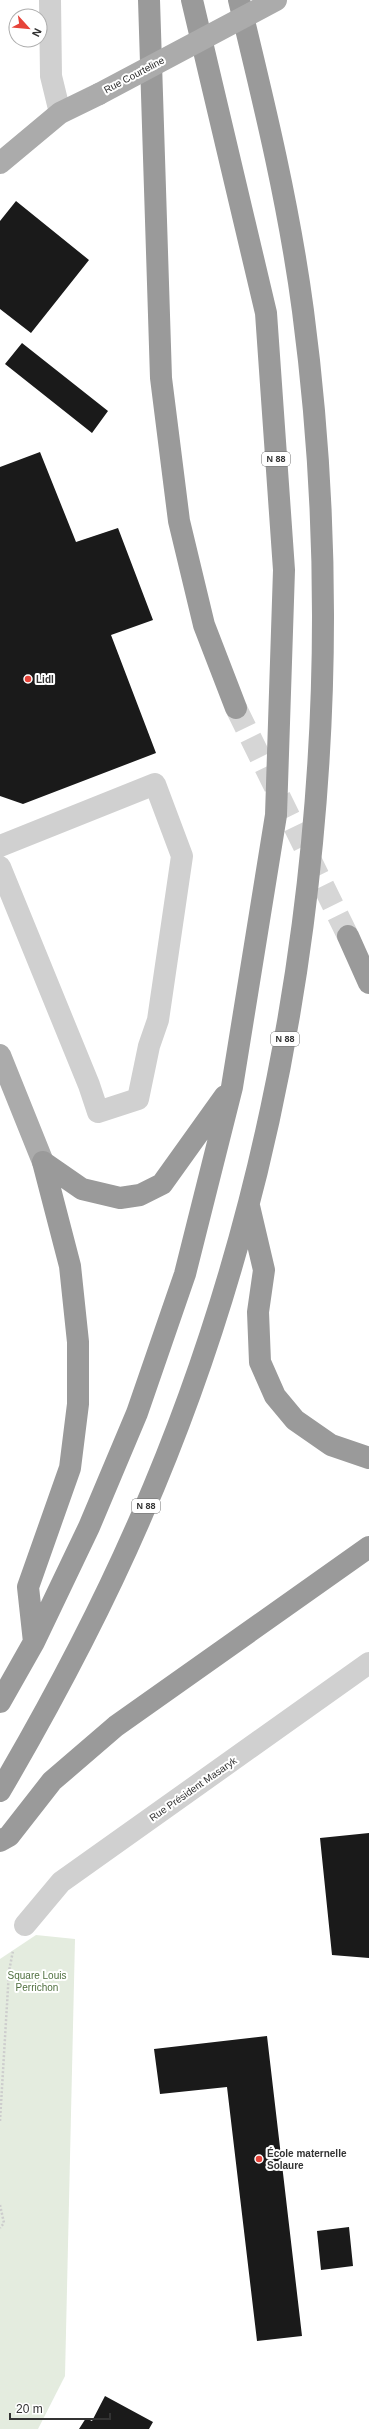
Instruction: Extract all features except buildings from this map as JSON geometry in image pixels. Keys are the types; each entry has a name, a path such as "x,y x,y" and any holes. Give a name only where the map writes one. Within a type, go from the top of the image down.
{"highway":[{"path":"150,0 161,378 179,521 204,625 236,708"},
{"name":"N 88","path":"0,1702 34,1642 89,1527 137,1413 185,1274 232,1087 276,815 284,570 266,313 192,0"},
{"name":"N 88","path":"0,1791 89,1630 142,1514 190,1392 222,1299 266,1139 290,1018 305,911 316,801 323,575 318,462 303,310 279,167 239,0"},
{"path":"348,936 369,983"},
{"path":"43,1162 82,1189 120,1198 140,1195 162,1184 232,1087"},
{"path":"34,1642 28,1587 70,1468 78,1404 78,1342 70,1266 43,1162"},
{"path":"248,1203 264,1270 258,1312 260,1362 275,1396 295,1420 331,1445 369,1458"},
{"path":"0,1841 9,1836 52,1781 116,1726 369,1547"}],"main road":[{"name":"Rue Courteline","path":"0,163 60,113 99,94 276,0"},
{"path":"0,1056 43,1162"}],"street":[{"path":"50,0 51,76 60,113"},
{"path":"0,846 155,784 182,856 158,1020 149,1046 138,1099 98,1112 86,1077 0,867"},
{"name":"Rue Président Masaryk","path":"24,1925 60,1882 369,1663"}],"path":[{"path":"0,2121 4,2032 9,1971 13,1952"},
{"path":"0,2205 4,2222 0,2228"}],"green space":[{"name":"Square Louis Perrichon","path":"36,1935 75,1939 65,2376 38,2429 0,2429 0,1959"}],"tunnel":[{"path":"236,708 348,936"}],"place":[{"name":"Lidl","path":"28,679"},
{"name":"École maternelle Solaure","path":"259,2159"}]}
